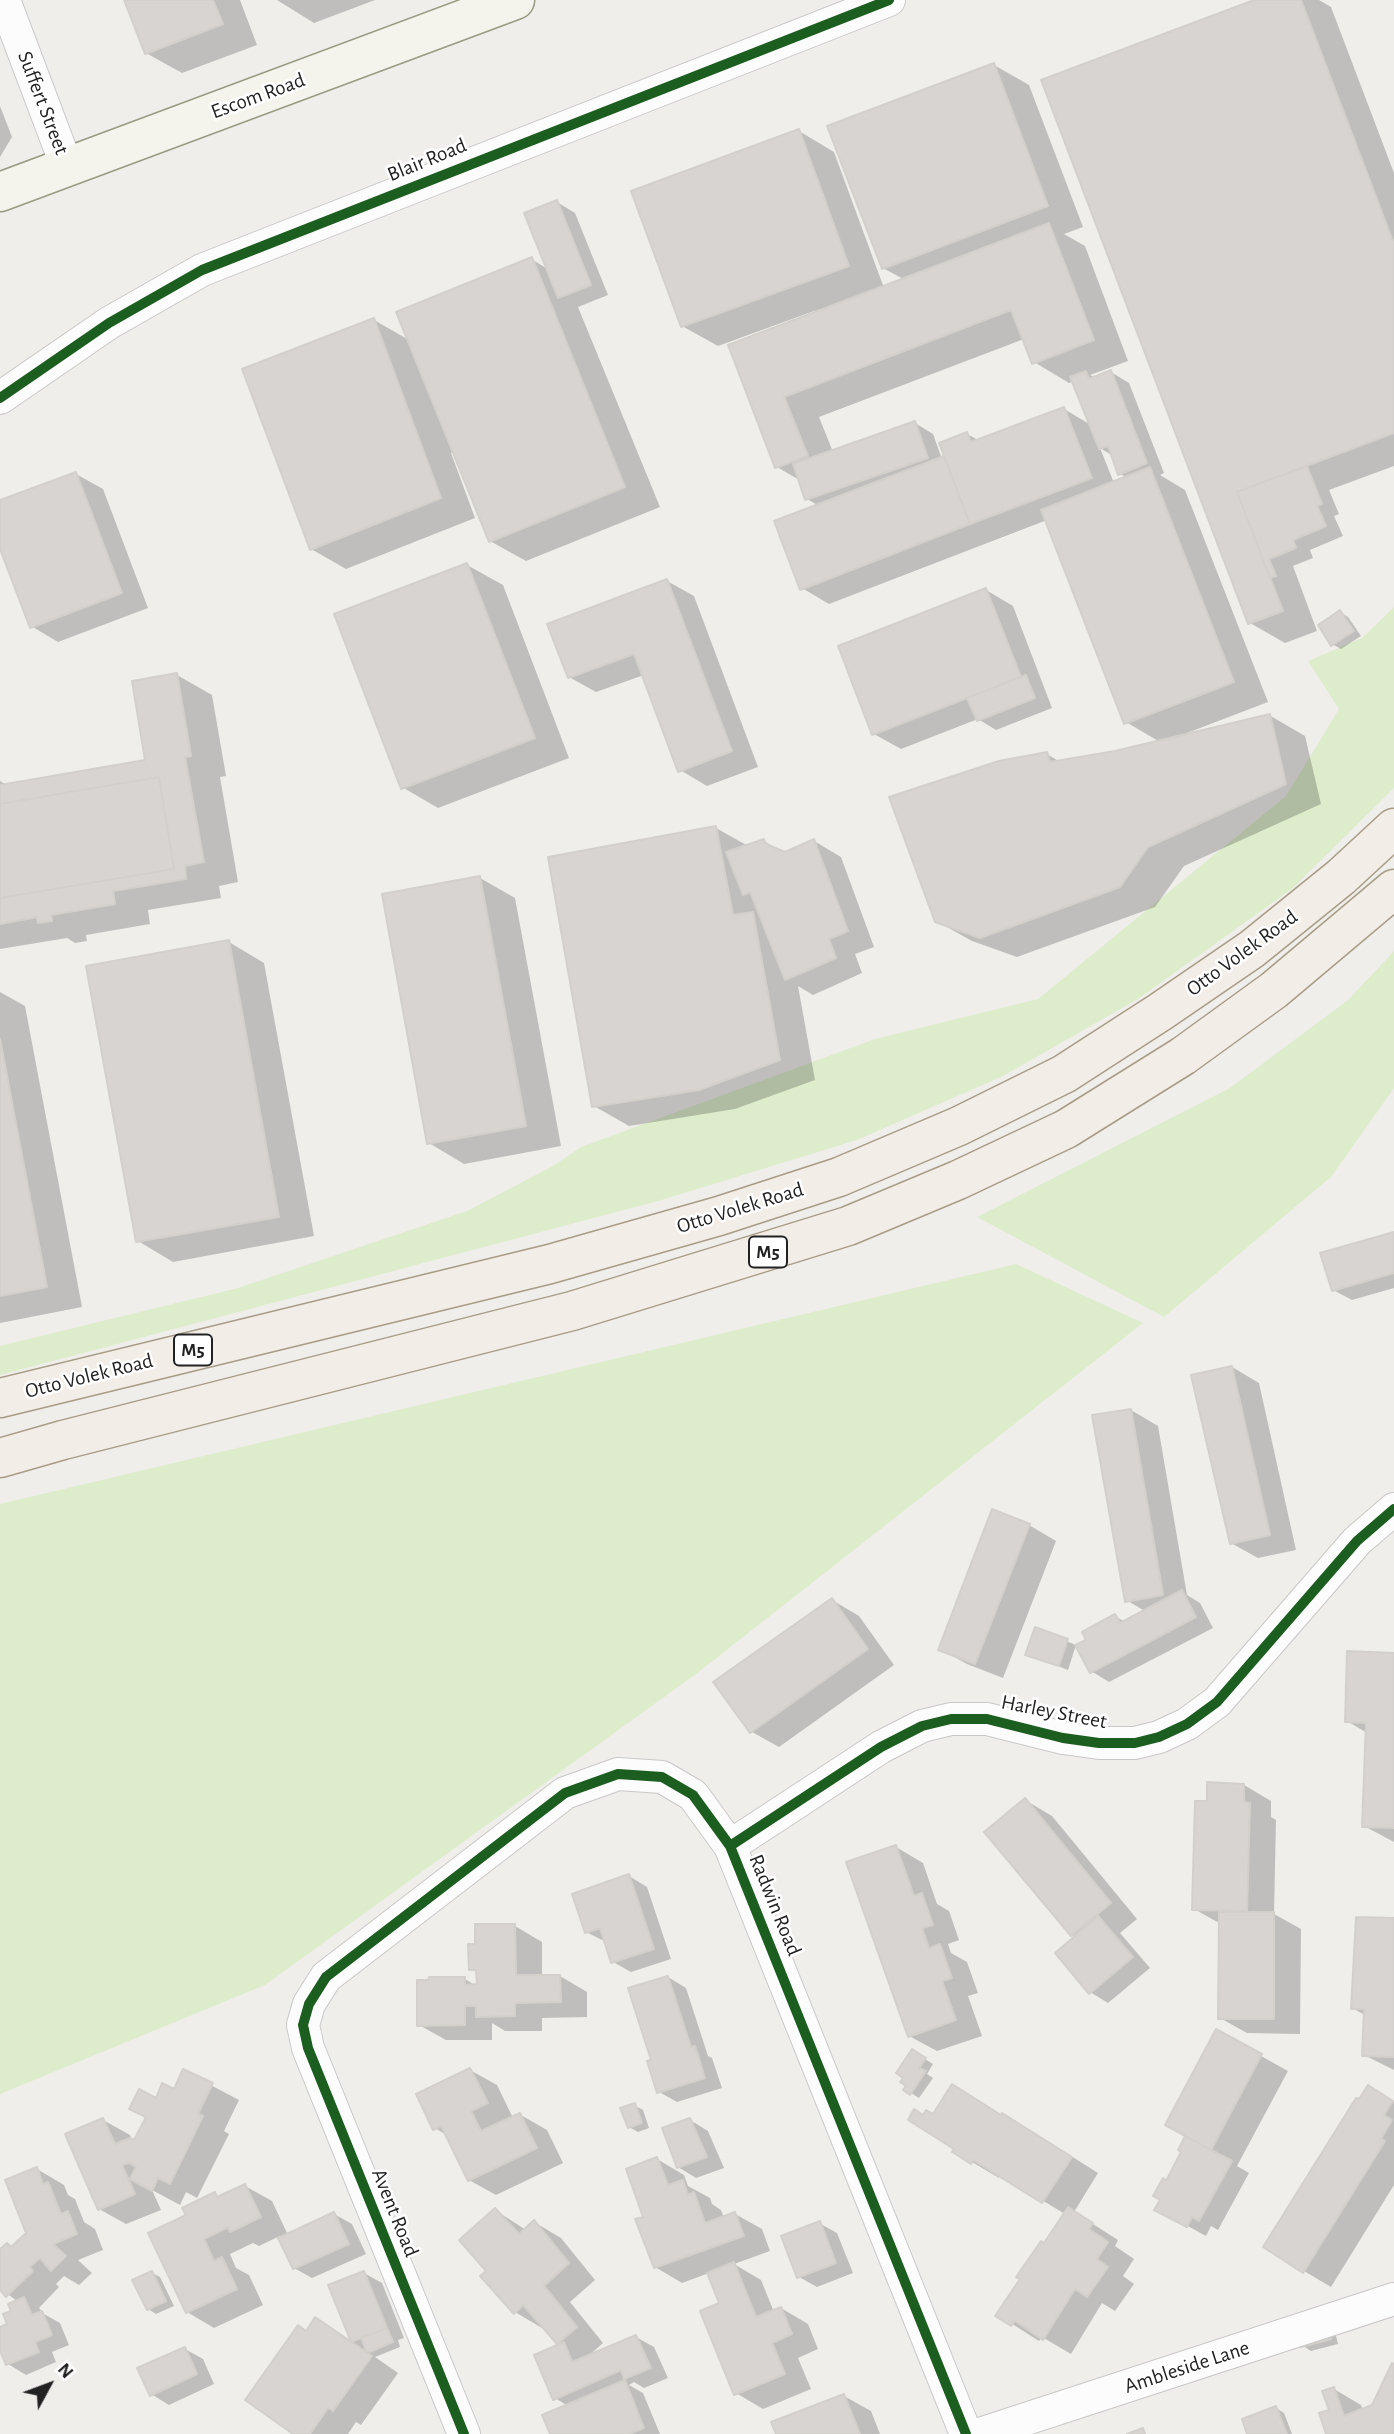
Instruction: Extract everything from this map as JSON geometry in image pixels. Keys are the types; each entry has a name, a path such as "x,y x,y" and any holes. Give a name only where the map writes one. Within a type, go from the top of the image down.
{"main road":[{"name":"Otto Volek Road","path":"0,1398 550,1264 719,1216 839,1177 959,1126 1063,1074 1160,1012 1252,948 1342,877 1394,828"},
{"name":"M5","path":"0,1458 572,1311 848,1226 958,1180 1066,1129 1183,1056 1274,990 1394,889"}],"street":[{"name":"Suffert Street","path":"4,0 67,167"},
{"name":"Blair Road","path":"0,398 109,323 202,270 889,0"},
{"name":"Escom Road","path":"0,192 507,1"},
{"name":"Harley Street","path":"730,1846 881,1747 922,1726 951,1719 987,1719 1099,1744 1135,1743 1159,1737 1187,1724 1217,1702 1357,1541 1394,1509"},
{"name":"Radwin Road","path":"309,2004 326,1977 565,1793 618,1774 662,1777 693,1795 730,1846 966,2434"},
{"name":"Avent Road","path":"309,2004 303,2025 308,2048 464,2434"},
{"name":"Ambleside Lane","path":"981,2434 1394,2299"}],"green space":[{"path":"1394,607 1394,788 1293,888 1138,999 1003,1076 857,1140 658,1201 0,1375 0,1346 238,1288 467,1211 553,1166 581,1147 875,1039 1038,999 1286,796 1339,709 1308,661 1362,638"},
{"path":"1394,951 1394,1088 1331,1177 1164,1317 977,1217 1230,1088 1348,1000"},
{"path":"1016,1264 1143,1323 696,1674 265,1985 0,2094 0,1504"}],"building":[{"path":"124,0 213,0 223,24 145,54"},
{"path":"1254,0 1301,0 1394,244 1394,433 1237,492 1283,611 1248,624 1041,80"},
{"path":"994,63 1048,206 882,269 827,126"},
{"path":"799,129 849,266 681,327 631,191"},
{"path":"557,200 591,285 558,298 524,213"},
{"path":"1049,223 1094,340 1032,364 1011,310 784,397 808,456 775,468 728,345"},
{"path":"532,257 625,487 489,542 396,312"},
{"path":"374,318 441,498 310,550 242,369"},
{"path":"1111,370 1147,463 1118,475 1108,446 1099,449 1070,377 1086,371 1089,379"},
{"path":"1064,407 1092,478 970,524 939,443 967,432 971,442"},
{"path":"915,421 928,458 805,500 793,464"},
{"path":"944,456 970,524 800,590 774,521"},
{"path":"1307,466 1322,504 1317,506 1326,526 1293,540 1296,548 1269,559 1276,576 1270,578 1237,492"},
{"path":"1150,467 1234,682 1124,724 1041,510"},
{"path":"76,472 122,593 30,628 0,549 0,500"},
{"path":"467,563 535,738 401,789 334,614"},
{"path":"667,579 732,751 678,772 634,654 568,678 547,624"},
{"path":"986,588 1021,677 872,735 838,646"},
{"path":"1340,610 1354,631 1331,646 1318,625"},
{"path":"177,673 191,756 185,757 204,862 185,866 186,879 113,891 115,904 51,915 52,921 38,923 37,917 0,924 0,898 174,869 159,777 0,804 0,785 145,760 132,681"},
{"path":"1026,675 1035,698 977,721 967,698"},
{"path":"1270,714 1286,784 1148,847 1120,887 980,938 935,922 889,797 999,761 1047,752 1050,762 1115,751"},
{"path":"159,777 174,869 0,898 0,804"},
{"path":"716,826 733,915 753,912 780,1060 699,1090 592,1107 548,857"},
{"path":"764,839 766,844 785,852 814,839 848,931 829,939 836,958 785,980 750,892 743,895 726,852"},
{"path":"480,876 526,1126 427,1144 382,894"},
{"path":"229,940 279,1217 136,1242 86,966"},
{"path":"0,1039 47,1287 0,1296"},
{"path":"1394,1232 1394,1273 1332,1291 1320,1253"},
{"path":"1232,1366 1270,1535 1230,1544 1191,1375"},
{"path":"1131,1409 1163,1595 1125,1602 1092,1415"},
{"path":"992,1509 1030,1524 975,1664 938,1650"},
{"path":"1182,1590 1196,1617 1090,1673 1075,1645 1086,1640 1082,1632 1115,1614 1120,1623"},
{"path":"832,1598 868,1649 750,1733 713,1682"},
{"path":"1035,1627 1068,1639 1059,1666 1025,1655"},
{"path":"1347,1651 1394,1653 1394,1828 1362,1827 1366,1723 1345,1722"},
{"path":"1207,1782 1244,1784 1244,1802 1250,1803 1247,1911 1192,1910 1195,1801 1207,1801"},
{"path":"1025,1798 1111,1903 1071,1936 984,1832"},
{"path":"896,1845 914,1896 922,1893 933,1925 922,1928 929,1948 940,1944 952,1978 942,1981 956,2020 908,2037 846,1862"},
{"path":"629,1874 654,1949 611,1963 600,1928 585,1933 572,1894"},
{"path":"1219,1912 1274,1912 1274,2019 1218,2019"},
{"path":"1098,1916 1133,1957 1089,1994 1055,1953"},
{"path":"1356,1917 1394,1918 1394,2057 1362,2056 1364,2009 1351,2009"},
{"path":"475,1924 515,1924 516,1975 560,1975 561,2002 515,2003 515,2016 476,2017 476,2006 465,2006 465,2025 417,2026 417,1980 428,1980 429,1977 465,1977 465,1985 477,1984 476,1970 469,1970 468,1944 475,1944"},
{"path":"668,1976 691,2047 695,2046 705,2078 657,2093 647,2061 651,2060 628,1988"},
{"path":"1216,2029 1262,2054 1211,2150 1165,2125"},
{"path":"912,2049 926,2058 919,2068 926,2071 910,2095 903,2090 906,2086 900,2082 903,2078 896,2073"},
{"path":"470,2068 488,2103 471,2111 481,2131 520,2113 537,2148 468,2181 441,2126 433,2130 416,2094"},
{"path":"183,2069 213,2083 198,2114 203,2116 170,2184 158,2178 152,2191 130,2179 136,2167 129,2163 122,2165 135,2194 98,2210 65,2134 103,2118 115,2144 130,2138 134,2140 146,2117 129,2109 139,2089 156,2098 162,2083 174,2089"},
{"path":"952,2084 1072,2157 1042,2203 973,2160 971,2164 952,2152 954,2149 908,2120 914,2109 923,2115 926,2110 933,2114"},
{"path":"1368,2085 1393,2101 1384,2115 1392,2120 1381,2139 1385,2141 1303,2273 1263,2247 1356,2098 1359,2099"},
{"path":"635,2103 642,2123 628,2128 620,2108"},
{"path":"690,2118 707,2157 677,2168 662,2128"},
{"path":"1185,2136 1232,2161 1199,2221 1192,2217 1187,2227 1154,2210 1160,2200 1153,2196 1163,2178 1166,2181 1181,2152 1178,2150"},
{"path":"657,2157 668,2185 683,2180 688,2195 694,2192 705,2223 735,2212 744,2236 654,2268 635,2219 643,2217 626,2169"},
{"path":"37,2167 43,2184 48,2182 61,2214 68,2211 77,2234 53,2244 66,2256 51,2271 40,2258 30,2267 33,2271 6,2297 0,2290 0,2249 7,2243 11,2247 26,2233 5,2180"},
{"path":"245,2184 261,2217 230,2232 228,2227 204,2239 214,2261 222,2257 237,2289 186,2313 148,2233 186,2215 182,2208 215,2192 217,2197"},
{"path":"1068,2207 1093,2223 1089,2229 1108,2242 1097,2259 1108,2267 1087,2297 1075,2289 1043,2340 1015,2321 1011,2326 995,2316 1020,2279 1016,2277 1041,2241 1044,2243"},
{"path":"495,2208 519,2234 534,2220 569,2263 544,2286 577,2327 557,2344 523,2305 514,2314 480,2276 486,2271 459,2240"},
{"path":"334,2212 349,2244 293,2269 278,2238"},
{"path":"820,2221 836,2263 797,2278 781,2236"},
{"path":"734,2262 756,2317 781,2307 792,2334 772,2343 785,2374 734,2395 700,2311 719,2303 707,2273"},
{"path":"152,2271 166,2301 147,2310 132,2280"},
{"path":"364,2271 387,2328 351,2342 328,2285"},
{"path":"24,2297 32,2315 42,2311 52,2335 35,2342 39,2352 6,2365 0,2351 0,2327 7,2324 3,2314 11,2311 8,2304"},
{"path":"315,2317 372,2356 333,2411 328,2408 310,2434 293,2434 245,2400 298,2325 306,2331"},
{"path":"387,2328 393,2342 367,2353 361,2338"},
{"path":"1328,2329 1331,2339 1301,2347 1299,2336"},
{"path":"636,2335 651,2368 624,2379 621,2370 553,2400 534,2355 564,2342 572,2362"},
{"path":"185,2347 197,2374 150,2396 137,2368"},
{"path":"1392,2363 1394,2434 1326,2434 1319,2413 1329,2410 1322,2391 1334,2387 1344,2416 1372,2405"},
{"path":"625,2380 644,2428 629,2434 550,2434 542,2415"},
{"path":"844,2394 860,2434 776,2434 771,2422"},
{"path":"1276,2406 1287,2434 1247,2434 1242,2419"},
{"path":"1143,2428 1145,2434 1127,2434"}],"cycle path":[{"path":"0,398 109,323 202,270 889,0"},
{"path":"730,1846 881,1747 922,1726 951,1719 987,1719 1063,1738 1099,1743 1135,1743 1159,1737 1187,1724 1217,1702 1357,1541 1394,1509"},
{"path":"464,2434 308,2048 303,2025 309,2004 326,1977 565,1793 618,1774 662,1777 693,1795 730,1846 966,2434"}]}
